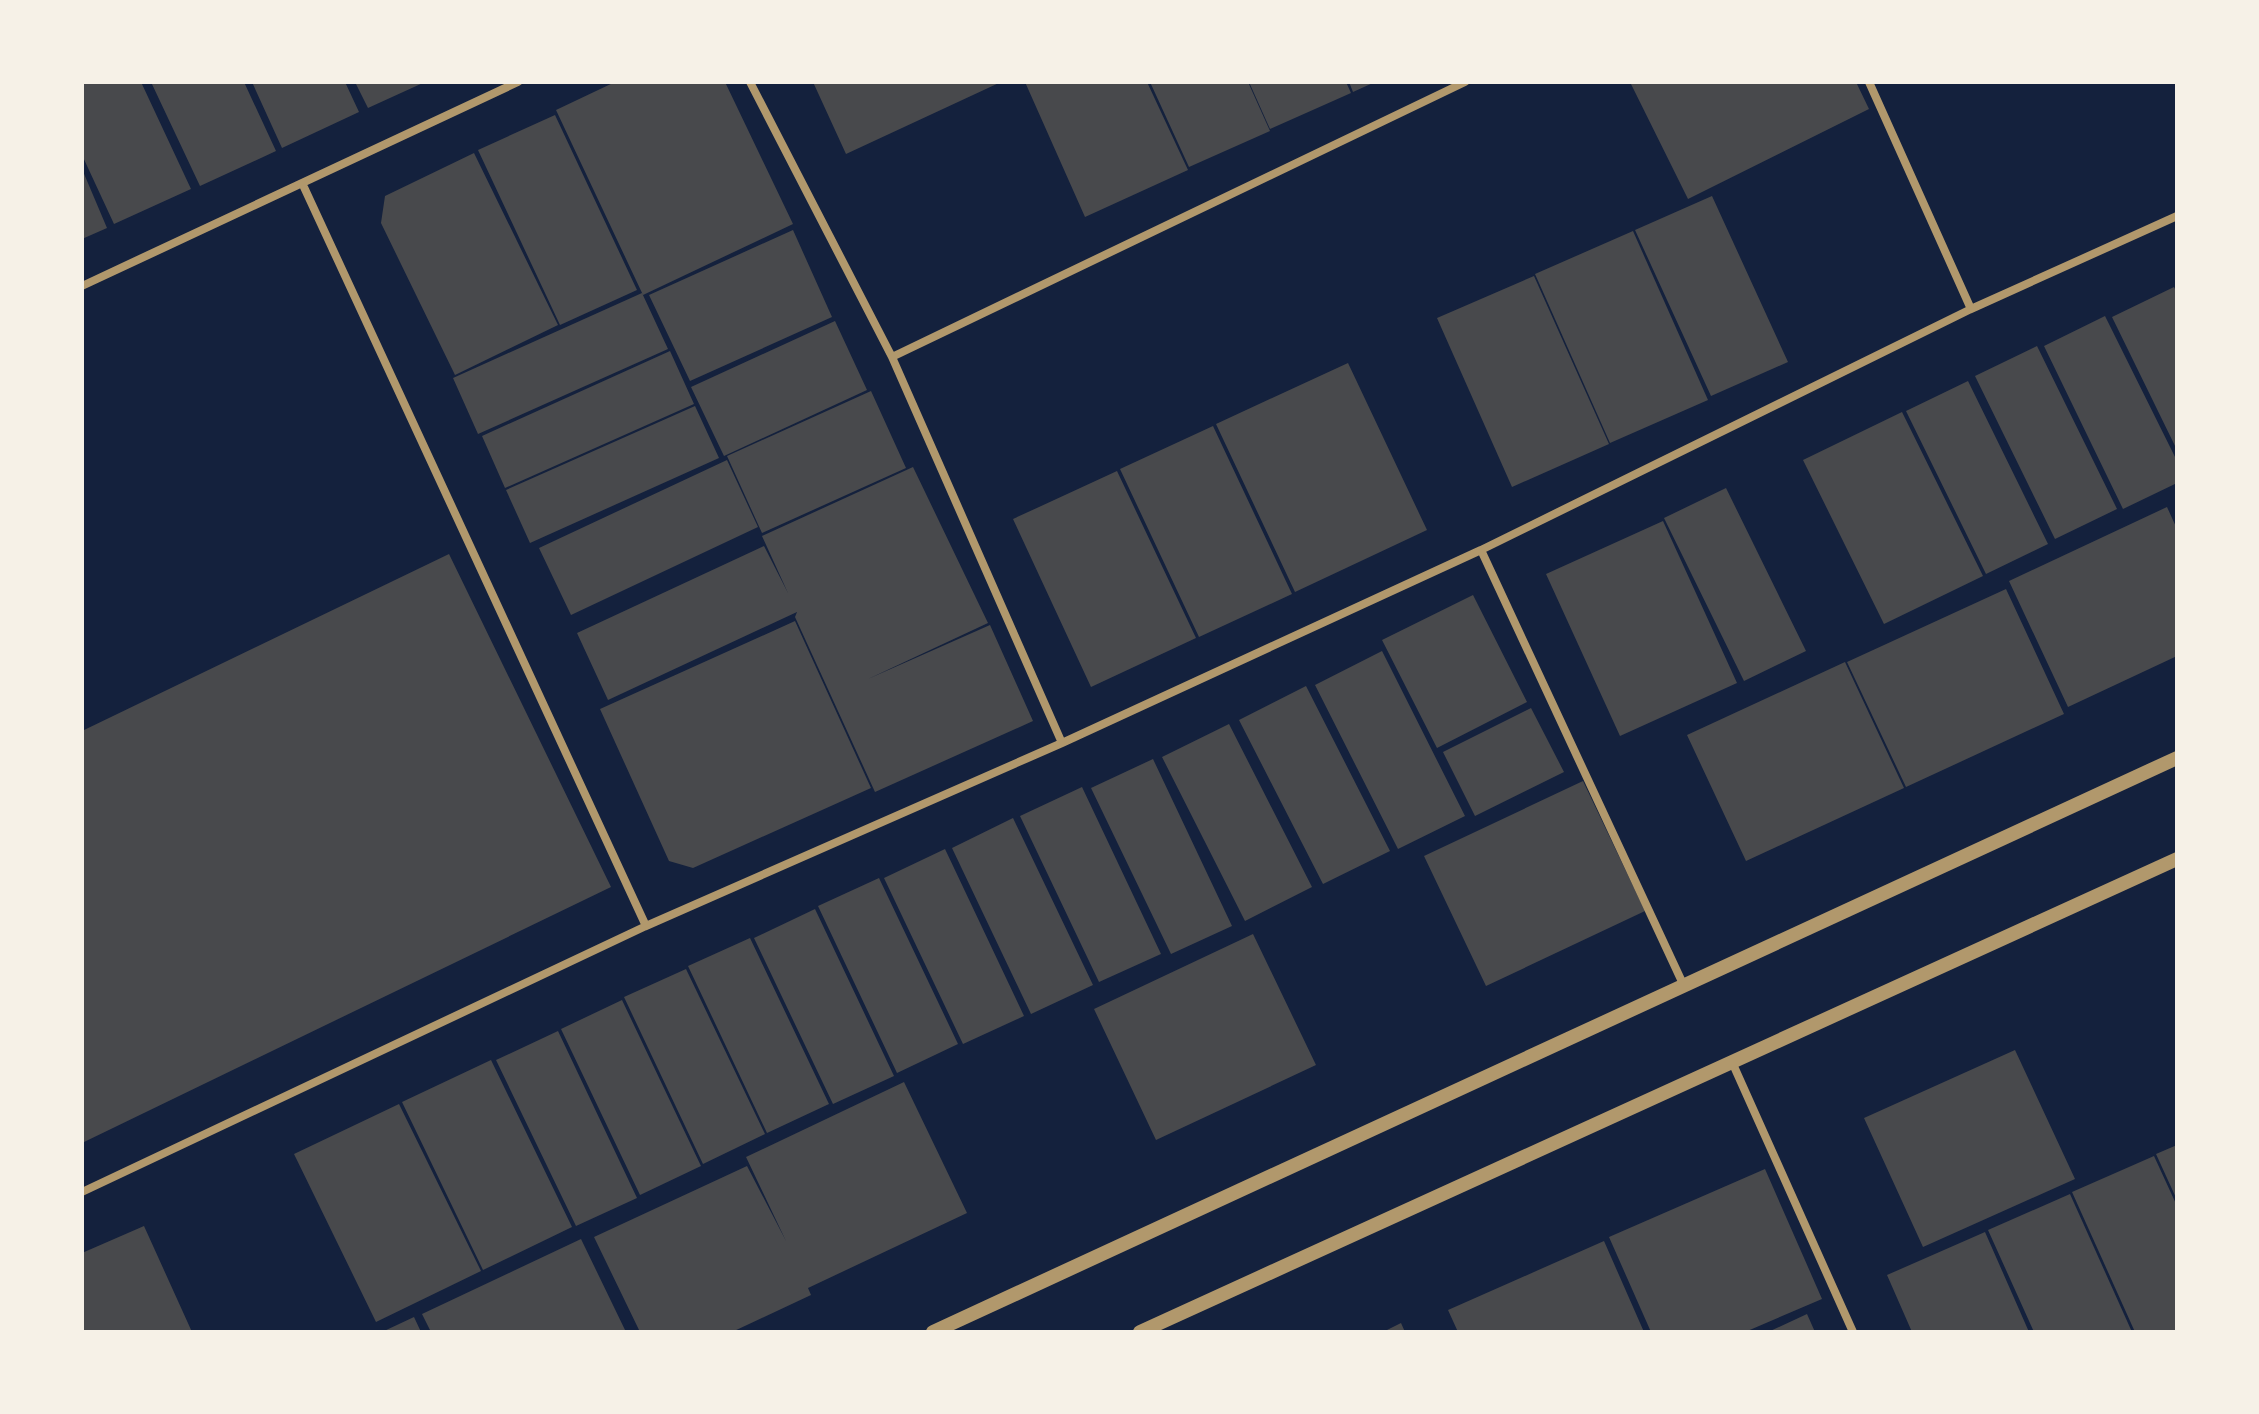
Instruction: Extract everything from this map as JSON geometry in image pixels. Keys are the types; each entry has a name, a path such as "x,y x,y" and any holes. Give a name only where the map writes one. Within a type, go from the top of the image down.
{"street":[{"path":"82,286 518,82"},
{"path":"750,82 892,357 1062,743"},
{"path":"892,357 1465,82"},
{"path":"1869,82 1971,309"},
{"path":"303,185 646,926"},
{"path":"82,1192 646,926 1062,743 1481,550 1971,309 2177,216"},
{"path":"1481,550 1684,986"},
{"path":"933,1332 2177,758"},
{"path":"1140,1332 2177,859"},
{"path":"1732,1062 1853,1332"}],"building":[{"path":"82,82 141,82 191,189 114,224 82,155"},
{"path":"151,82 244,82 276,151 200,186"},
{"path":"252,82 345,82 359,112 282,148"},
{"path":"355,82 425,82 368,108"},
{"path":"615,82 725,82 793,224 643,295 556,110"},
{"path":"813,82 1001,82 846,154"},
{"path":"1025,82 1147,82 1188,170 1085,217"},
{"path":"1150,82 1248,82 1270,131 1189,167"},
{"path":"1249,82 1346,82 1351,93 1270,129"},
{"path":"1349,82 1375,82 1353,92"},
{"path":"1630,82 1856,82 1869,109 1688,199"},
{"path":"555,115 637,290 560,325 478,150"},
{"path":"474,153 558,325 455,375 381,223 385,196"},
{"path":"82,169 107,228 82,239"},
{"path":"1712,196 1788,362 1711,396 1635,230"},
{"path":"793,230 832,317 690,381 649,295"},
{"path":"1633,231 1708,400 1610,443 1535,274"},
{"path":"1534,276 1609,444 1512,487 1437,318"},
{"path":"2174,287 2177,293 2177,450 2112,317"},
{"path":"642,293 668,349 478,434 453,378"},
{"path":"2105,316 2177,461 2177,483 2123,509 2044,346"},
{"path":"835,321 867,390 724,456 691,387"},
{"path":"2037,346 2117,509 2055,539 1975,376"},
{"path":"670,351 694,404 505,488 482,436"},
{"path":"1348,363 1427,530 1295,592 1216,424"},
{"path":"1968,381 2048,544 1986,574 1906,411"},
{"path":"871,391 906,468 762,533 727,456"},
{"path":"695,406 719,458 530,543 506,490"},
{"path":"1902,412 1983,576 1884,624 1803,460"},
{"path":"1213,426 1292,594 1199,637 1120,469"},
{"path":"727,460 758,527 571,615 539,548"},
{"path":"913,467 988,623 868,679 990,625 1033,721 875,792 795,617 797,612 608,700 577,633 764,546 788,593 762,536"},
{"path":"1117,471 1196,638 1091,687 1013,519"},
{"path":"1726,488 1806,651 1744,681 1664,518"},
{"path":"2167,507 2177,529 2177,656 2068,707 2009,581"},
{"path":"1663,521 1737,683 1620,736 1546,574"},
{"path":"449,554 611,887 82,1143 82,731"},
{"path":"2006,589 2064,714 1906,787 1847,662"},
{"path":"1473,595 1527,702 1437,748 1382,640"},
{"path":"795,621 871,788 693,868 669,861 600,709"},
{"path":"1382,651 1465,816 1398,849 1315,685"},
{"path":"1845,662 1904,788 1746,861 1687,735"},
{"path":"1306,686 1390,851 1323,884 1239,720"},
{"path":"1531,708 1564,772 1475,816 1443,752"},
{"path":"1229,724 1312,887 1245,921 1162,757"},
{"path":"1153,759 1232,926 1171,954 1091,788"},
{"path":"1583,781 1645,911 1486,986 1424,856"},
{"path":"1082,787 1161,954 1099,982 1020,816"},
{"path":"1013,818 1093,985 1031,1014 952,848"},
{"path":"945,849 1024,1016 963,1044 884,878"},
{"path":"879,878 958,1044 897,1073 818,906"},
{"path":"815,909 894,1076 833,1104 754,938"},
{"path":"1253,934 1316,1065 1156,1140 1094,1009"},
{"path":"750,938 829,1104 767,1133 688,966"},
{"path":"686,969 765,1134 703,1164 624,997"},
{"path":"622,1000 701,1166 640,1195 561,1029"},
{"path":"558,1031 637,1198 576,1226 496,1060"},
{"path":"2015,1050 2075,1179 1923,1247 1864,1118"},
{"path":"491,1060 572,1227 483,1270 402,1102"},
{"path":"904,1082 967,1213 808,1288 811,1295 732,1332 640,1332 594,1237 747,1166 786,1241 746,1157"},
{"path":"399,1104 481,1271 376,1322 294,1154"},
{"path":"2177,1145 2177,1200 2156,1154"},
{"path":"2154,1156 2177,1206 2177,1332 2135,1332 2072,1192"},
{"path":"1765,1169 1822,1299 1745,1332 1651,1332 1609,1237"},
{"path":"2070,1194 2132,1332 2034,1332 1988,1230"},
{"path":"144,1226 192,1332 82,1332 82,1253"},
{"path":"1985,1232 2029,1332 1912,1332 1887,1275"},
{"path":"581,1239 626,1332 431,1332 422,1314"},
{"path":"1604,1241 1644,1332 1458,1332 1448,1310"},
{"path":"1807,1314 1815,1332 1768,1332"},
{"path":"414,1317 421,1332 382,1332"},
{"path":"1401,1323 1405,1332 1383,1332"}]}
